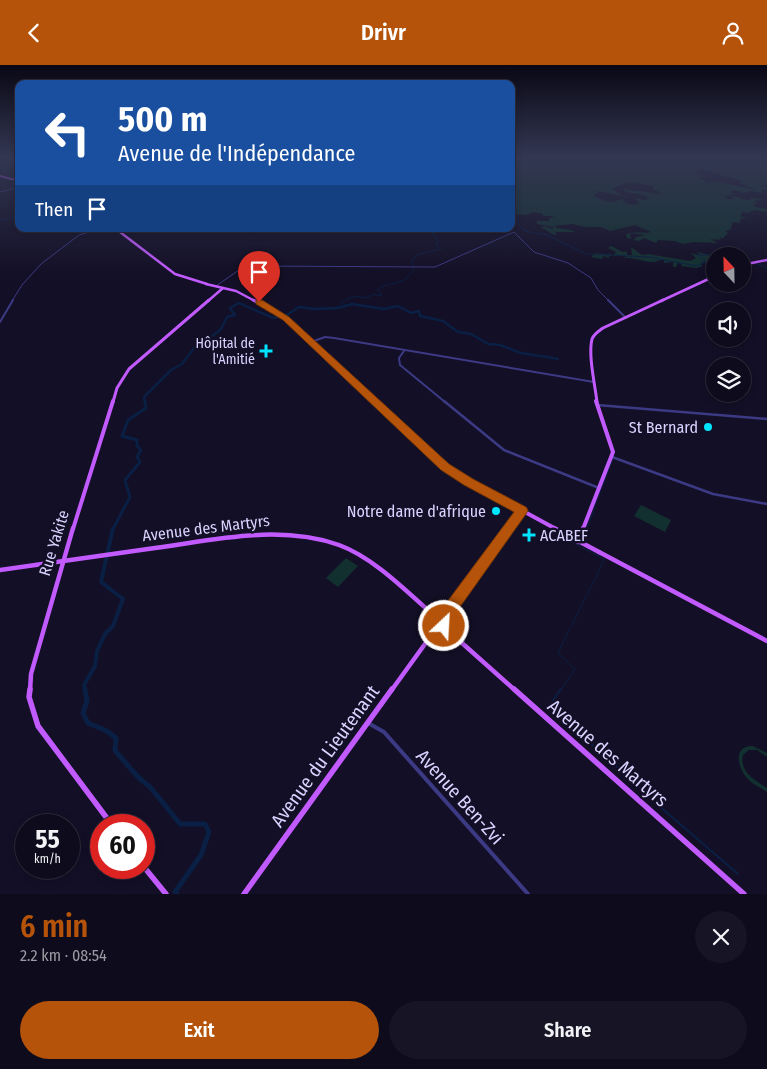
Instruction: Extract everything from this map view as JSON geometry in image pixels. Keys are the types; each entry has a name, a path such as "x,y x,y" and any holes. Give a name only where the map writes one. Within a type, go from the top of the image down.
{"main road":[{"path":"120,232 175,274 239,293 283,316 437,461 460,478 767,641"},
{"path":"751,263 767,260"},
{"path":"578,541 613,452 598,405 594,381 592,340 599,330 706,280"},
{"name":"Rue Yakite","path":"104,814 38,726 29,697 31,674 100,436 115,391 122,378 148,351 223,289"},
{"path":"484,491 578,541"},
{"path":"513,507 518,516 528,515"},
{"name":"Avenue du Lieutenant","path":"244,894 522,511"},
{"name":"Avenue des Martyrs","path":"0,570 247,535 293,534 339,545 357,554 378,569 744,894"},
{"path":"154,879 166,894"}],"street":[{"path":"0,322 22,285 41,264 79,235 90,232"},
{"path":"216,287 239,269 254,266 436,267 514,233 526,242 534,252 568,263 591,278 598,290 626,318"},
{"path":"311,342 327,337 594,381"},
{"path":"404,350 398,358 400,365 504,450 599,488"},
{"path":"598,405 767,419"},
{"path":"612,457 713,494 767,504"},
{"name":"Avenue Ben-Zvi","path":"368,723 384,731 528,894"}],"green space":[{"path":"515,197 596,197 612,202 622,199 631,204 639,204 635,198 644,200 649,198 646,197 726,197 728,199 733,199 731,197 736,197 751,200 750,197 765,200 755,201 757,204 753,204 756,207 767,209 767,212 755,210 748,213 742,212 741,217 748,218 740,219 740,223 733,222 730,230 725,231 728,233 723,238 719,238 721,240 710,239 718,243 693,242 683,244 675,241 658,240 656,243 644,238 639,241 634,240 636,237 645,235 630,233 651,232 635,225 610,231 601,227 585,227 572,224 554,226 575,232 556,232 556,235 540,228 545,226 553,229 553,227 537,224 537,221 549,221 554,216 543,216 543,214 533,212 527,215 515,214"},
{"path":"630,233 631,239 627,238 626,234"},
{"path":"611,246 623,252 627,251 627,255 632,255 631,247 642,255 648,254 690,261 696,258 691,253 699,254 696,252 706,254 706,263 704,262 701,265 703,266 697,268 681,266 682,264 678,263 676,267 673,267 673,262 664,263 664,260 653,262 623,258 627,256 609,256 609,258 603,256 602,259 591,257 595,253 614,255 616,252 608,248"},
{"path":"641,505 671,520 665,532 634,516"},
{"path":"346,558 358,566 338,587 326,578"},
{"path":"753,746 767,753 767,757 757,750 749,750 743,755 743,766 749,775 767,788 767,792 749,780 739,763 742,749"}],"waterway":[{"path":"0,220 15,216"},
{"path":"518,223 525,231 547,235 586,254 649,257 697,266 705,261 698,255 706,255"},
{"path":"412,266 413,262 411,261 417,255 441,249 436,245 438,242 436,236 432,234 434,232"},
{"path":"755,263 767,268"},
{"path":"337,307 353,297 365,298 375,294 377,296 382,295 377,290 383,286 405,279 414,270 413,268"},
{"path":"145,402 144,397 171,370 182,364 198,343 206,341 221,329 227,317 235,315 230,308 239,303 273,318 285,316 299,307 314,309 338,308 352,304 384,309 398,306 411,313 419,311 420,316 443,321 458,332 471,334 488,344 500,345 521,353 540,356"},
{"path":"542,356 558,359"},
{"path":"113,529 130,497 125,480 140,462 137,457 141,450 137,446 137,440 122,436 128,420 146,408 145,401"},
{"path":"595,505 613,459"},
{"path":"582,541 595,507"},
{"path":"85,691 84,685 95,666 97,651 105,634 113,626 123,599 101,582 113,528"},
{"path":"562,537 604,559 600,568"},
{"path":"587,595 600,569"},
{"path":"572,625 586,596"},
{"path":"560,691 575,669 558,653 570,628"},
{"path":"85,689 87,701 83,713 88,723 107,731 116,738 115,750 117,753 138,777 151,788 180,824 205,824 209,832 201,855 175,892 177,894"},
{"path":"561,689 549,706 649,796"},
{"path":"651,799 738,874"}],"place":[{"name":"Hôpital de l'Amitié","path":"266,351"},
{"name":"St Bernard","path":"708,427"},
{"name":"Notre dame d'afrique","path":"496,511"},
{"name":"ACABEF","path":"529,535"}],"route":[{"path":"259,302 282,315 437,461 460,478 522,510 449,611 444,626"}]}
